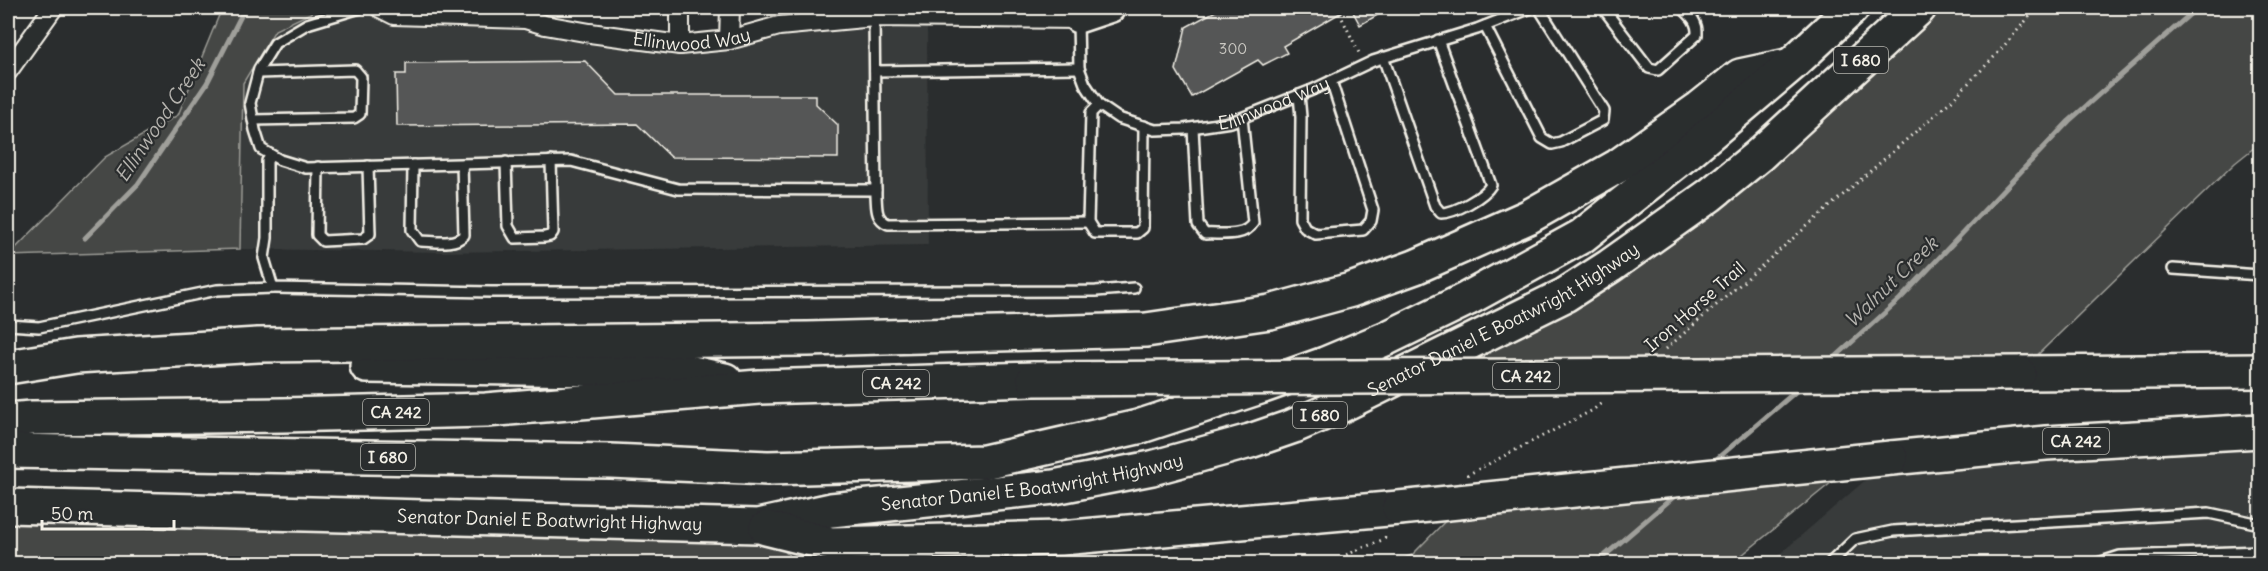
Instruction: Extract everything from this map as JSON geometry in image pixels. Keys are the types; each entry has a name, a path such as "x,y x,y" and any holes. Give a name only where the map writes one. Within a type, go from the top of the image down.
{"highway":[{"name":"Senator Daniel E Boatwright Highway","path":"8,451 611,461 768,468 984,462 1138,427 1263,386 1366,346 1467,299 1582,236 1687,153 1791,65 1852,8"},
{"name":"Senator Daniel E Boatwright Highway","path":"8,506 758,526 831,510 1054,487 1141,470 1250,441 1294,426 1338,407 1565,295 1710,195 1758,156 1919,8"},
{"path":"8,368 76,356 258,345 807,339 1146,330 1270,312 1362,286 1415,267 1528,217 1618,166 1701,108 1740,76 1791,65"},
{"path":"8,368 356,366 679,370 759,387"},
{"name":"CA 242","path":"8,420 486,410 759,387 1034,379 2260,371"},
{"name":"CA 242","path":"758,526 831,544 1038,539 1394,521 1891,458 2046,443 2260,431"}],"street":[{"path":"8,71 53,8"},
{"name":"Ellinwood Way","path":"380,8 394,15 525,13 545,25 680,45 729,40 779,26 878,14 1077,13 1111,8"},
{"path":"680,8 680,45"},
{"path":"729,8 729,40"}],"lane":[{"path":"360,8 307,24 275,42 258,74 250,104 261,149 280,160 306,168 571,161 678,189 876,190"},
{"name":"Ellinwood Way","path":"1077,13 1079,68 1085,84 1099,105 1118,118 1155,130 1193,128 1232,122 1383,57 1485,26 1531,8"},
{"path":"1485,26 1542,138 1552,144 1561,142 1603,120 1604,111 1539,8"},
{"path":"1603,8 1649,68 1658,69 1696,35 1697,27 1682,8"},
{"path":"878,14 875,71 877,215 888,224 1088,222"},
{"path":"1383,57 1435,206 1442,213 1449,213 1486,193 1491,185 1438,40"},
{"path":"875,71 1079,68"},
{"path":"253,120 354,118 360,114 361,77 355,70 258,74"},
{"path":"1299,95 1301,117 1300,219 1305,228 1316,234 1363,230 1371,221 1373,210 1331,81"},
{"path":"1099,105 1091,113 1088,222 1095,233 1137,233 1143,228 1144,126"},
{"path":"1193,128 1198,225 1205,234 1240,233 1249,229 1252,223 1242,118"},
{"path":"271,155 267,161 267,238 264,258 273,288"},
{"path":"506,162 508,226 514,238 545,237 550,236 553,232 551,161"},
{"path":"413,165 412,230 420,241 453,241 464,235 462,164"},
{"path":"318,167 317,235 323,241 363,239 370,234 368,166"},
{"path":"2173,269 2260,275"},
{"path":"8,325 39,327 218,290 273,288 526,292 1096,291 1134,288"},
{"path":"1828,564 1855,539 1893,531 2209,513 2260,524"},
{"path":"2095,564 2120,556 2260,551"}],"path":[{"path":"1337,8 1365,64"},
{"name":"Iron Horse Trail","path":"1658,356 1952,100 2037,8"},
{"path":"1466,476 1593,410 1608,398"},
{"path":"1324,564 1382,540 1394,521"}],"shaded area":[{"path":"222,8 321,8 275,30 243,83 240,249 8,256 105,157 178,115"},
{"path":"321,8 380,8 525,19 680,45 927,18 928,245 440,252 240,249 243,83 275,30"},
{"path":"1919,8 2260,8 2260,143 2235,163 2019,373 1426,364 1565,295"},
{"path":"2260,431 2260,563 1768,564 1891,458"},
{"path":"1858,461 1732,563 1389,564 1412,555 1465,501"},
{"path":"8,506 758,526 797,563 8,564"}],"building":[{"path":"1221,8 1349,8 1283,46 1287,53 1263,65 1258,60 1192,97 1176,70 1186,27"},
{"path":"1351,8 1390,8 1360,25"},
{"path":"585,61 618,95 816,95 816,104 838,125 838,158 671,157 637,124 397,126 396,74 406,74 406,63"}],"waterway":[{"name":"Ellinwood Creek","path":"85,238 138,184 207,83 245,8"},
{"name":"Walnut Creek","path":"1831,361 1900,299 2069,121 2197,8"},
{"name":"Walnut Creek","path":"1712,463 1801,387"},
{"name":"Walnut Creek","path":"1591,564 1602,558 1678,493"}]}
